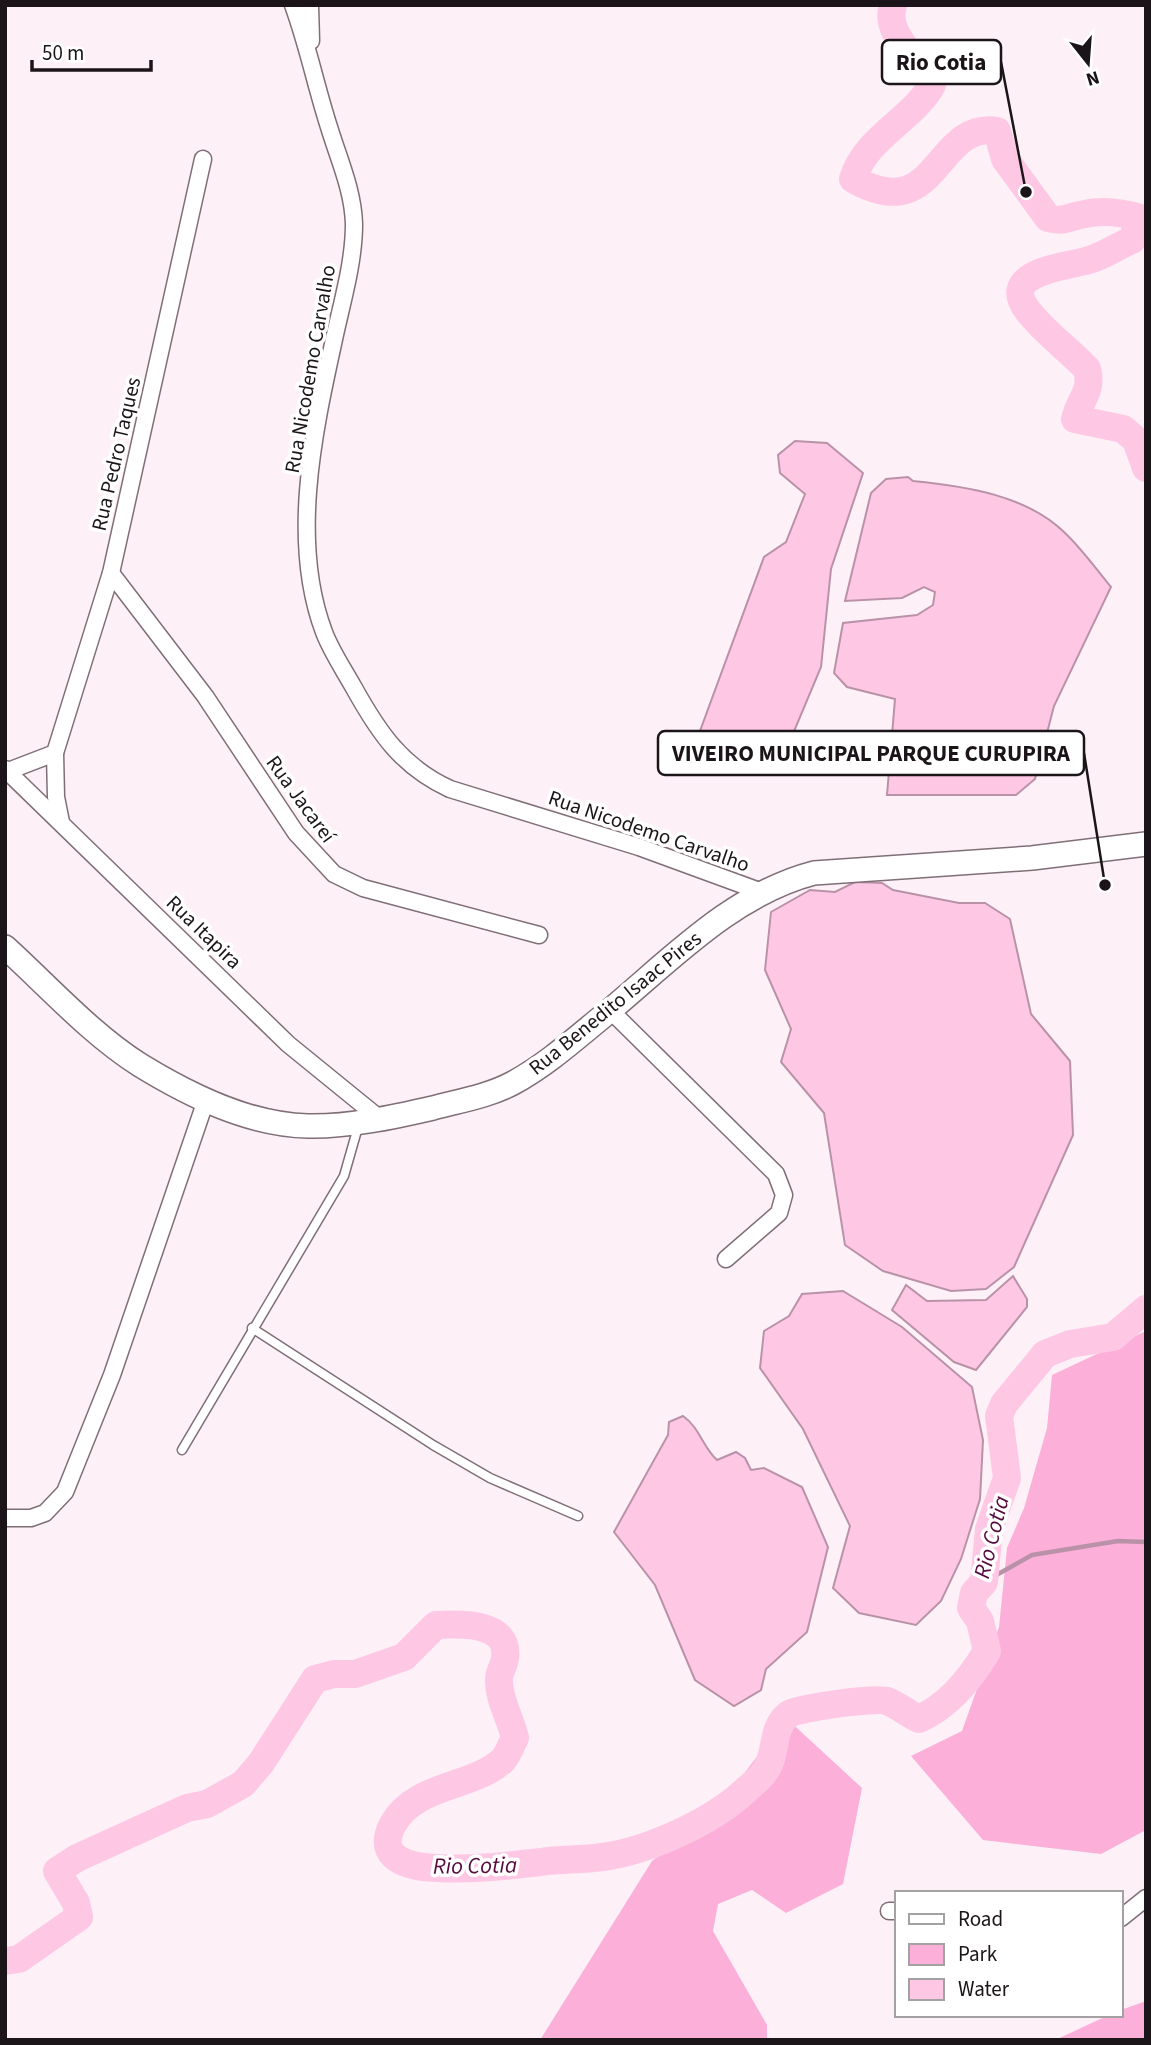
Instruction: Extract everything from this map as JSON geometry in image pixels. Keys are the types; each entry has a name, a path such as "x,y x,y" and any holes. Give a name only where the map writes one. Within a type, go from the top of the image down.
{"street":[{"name":"Rua Nicodemo Carvalho","path":"293,5 312,57 318,90 352,199 354,226 351,261 314,439 306,536 310,579 324,634 382,737 425,778 450,789 639,847 762,892"},
{"path":"310,5 312,57"},
{"name":"Rua Pedro Taques","path":"61,822 56,797 55,753 111,573 203,159"},
{"name":"Rua Jacareí","path":"111,573 205,696 296,833 334,874 363,888 539,935"},
{"path":"6,770 55,753"},
{"name":"Rua Itapira","path":"6,770 369,1119"},
{"name":"Rua Benedito Isaac Pires","path":"5,947 100,1033 139,1064 206,1100 240,1112 307,1126 369,1119 456,1102 511,1084 538,1067 682,949 762,892 786,880 814,873 1032,858 1146,844"},
{"path":"610,1010 776,1174 784,1195 779,1213 726,1259"},
{"path":"5,1518 31,1518 45,1513 65,1492 112,1376 206,1100"},
{"path":"1123,1916 1146,1898"}],"lane":[{"path":"183,1450 252,1328 344,1176 369,1119"},
{"path":"252,1328 490,1478 578,1516"}],"green space":[{"path":"1146,1331 1146,1830 1101,1854 983,1840 911,1756 962,1731 999,1627 1007,1548 1024,1508 1047,1428 1052,1375"},
{"path":"786,1718 862,1788 843,1884 786,1913 752,1890 718,1904 713,1931 767,2025 767,2040 540,2040 652,1861 712,1816"},
{"path":"1146,2001 1146,2040 1055,2040 1105,2017 1123,2017 1123,2009"}],"water":[{"path":"795,441 827,443 863,473 831,569 821,667 782,760 771,767 736,759 715,762 693,750 764,557 786,542 805,494 780,473 778,455"},
{"path":"908,477 913,481 994,495 1032,510 1065,533 1111,587 1054,706 1035,779 1016,795 887,795 895,699 847,687 834,673 843,623 917,615 933,605 935,592 924,587 902,598 845,601 871,493 886,479"},
{"path":"855,882 882,883 893,890 959,903 985,903 1010,919 1031,1014 1070,1061 1073,1135 1014,1267 986,1289 951,1291 883,1271 845,1245 824,1113 781,1062 791,1029 765,970 771,912 810,890 835,892"},
{"path":"1013,1276 1027,1299 1027,1307 976,1370 954,1362 892,1310 906,1285 927,1301 986,1300"},
{"path":"843,1291 902,1327 972,1387 983,1440 980,1499 961,1559 941,1601 916,1625 859,1613 833,1588 850,1526 803,1429 760,1368 764,1331 789,1316 802,1294"},
{"path":"683,1416 717,1460 736,1452 745,1458 751,1470 764,1468 802,1487 828,1547 807,1632 766,1669 761,1690 734,1706 695,1680 655,1585 614,1532 668,1435 669,1422"}],"waterway":[{"name":"Rio Cotia","path":"893,5 891,16 898,37 932,85 913,109 878,140 859,165 853,179 881,191 903,191 920,183 960,141 976,132 997,131 1005,159 1048,218 1061,220 1102,212 1140,218 1132,240 1097,257 1040,273 1022,287 1021,297 1035,319 1087,369 1087,389 1075,419 1123,429 1136,440 1146,468"},
{"name":"Rio Cotia","path":"5,1961 19,1959 79,1917 76,1903 57,1871 77,1858 187,1808 207,1804 243,1784 261,1763 315,1679 334,1674 355,1674 404,1657 436,1625 481,1627 500,1637 505,1658 499,1686 515,1738 504,1759 490,1770 429,1794 403,1811 393,1824 388,1845 391,1853 398,1859 416,1866 488,1867 594,1858 633,1850 695,1825 746,1790 769,1764 779,1726 789,1714 868,1700 887,1701 919,1719 930,1713 958,1690 987,1651 980,1621 971,1608 974,1593 984,1582 989,1529 1007,1478 999,1416 1004,1404 1045,1354 1070,1344 1113,1337 1146,1309"},
{"path":"984,1582 1032,1555 1118,1541 1146,1542"}],"place":[{"name":"Rio Cotia","path":"1026,192"},
{"name":"VIVEIRO MUNICIPAL PARQUE CURUPIRA","path":"1105,885"}]}
